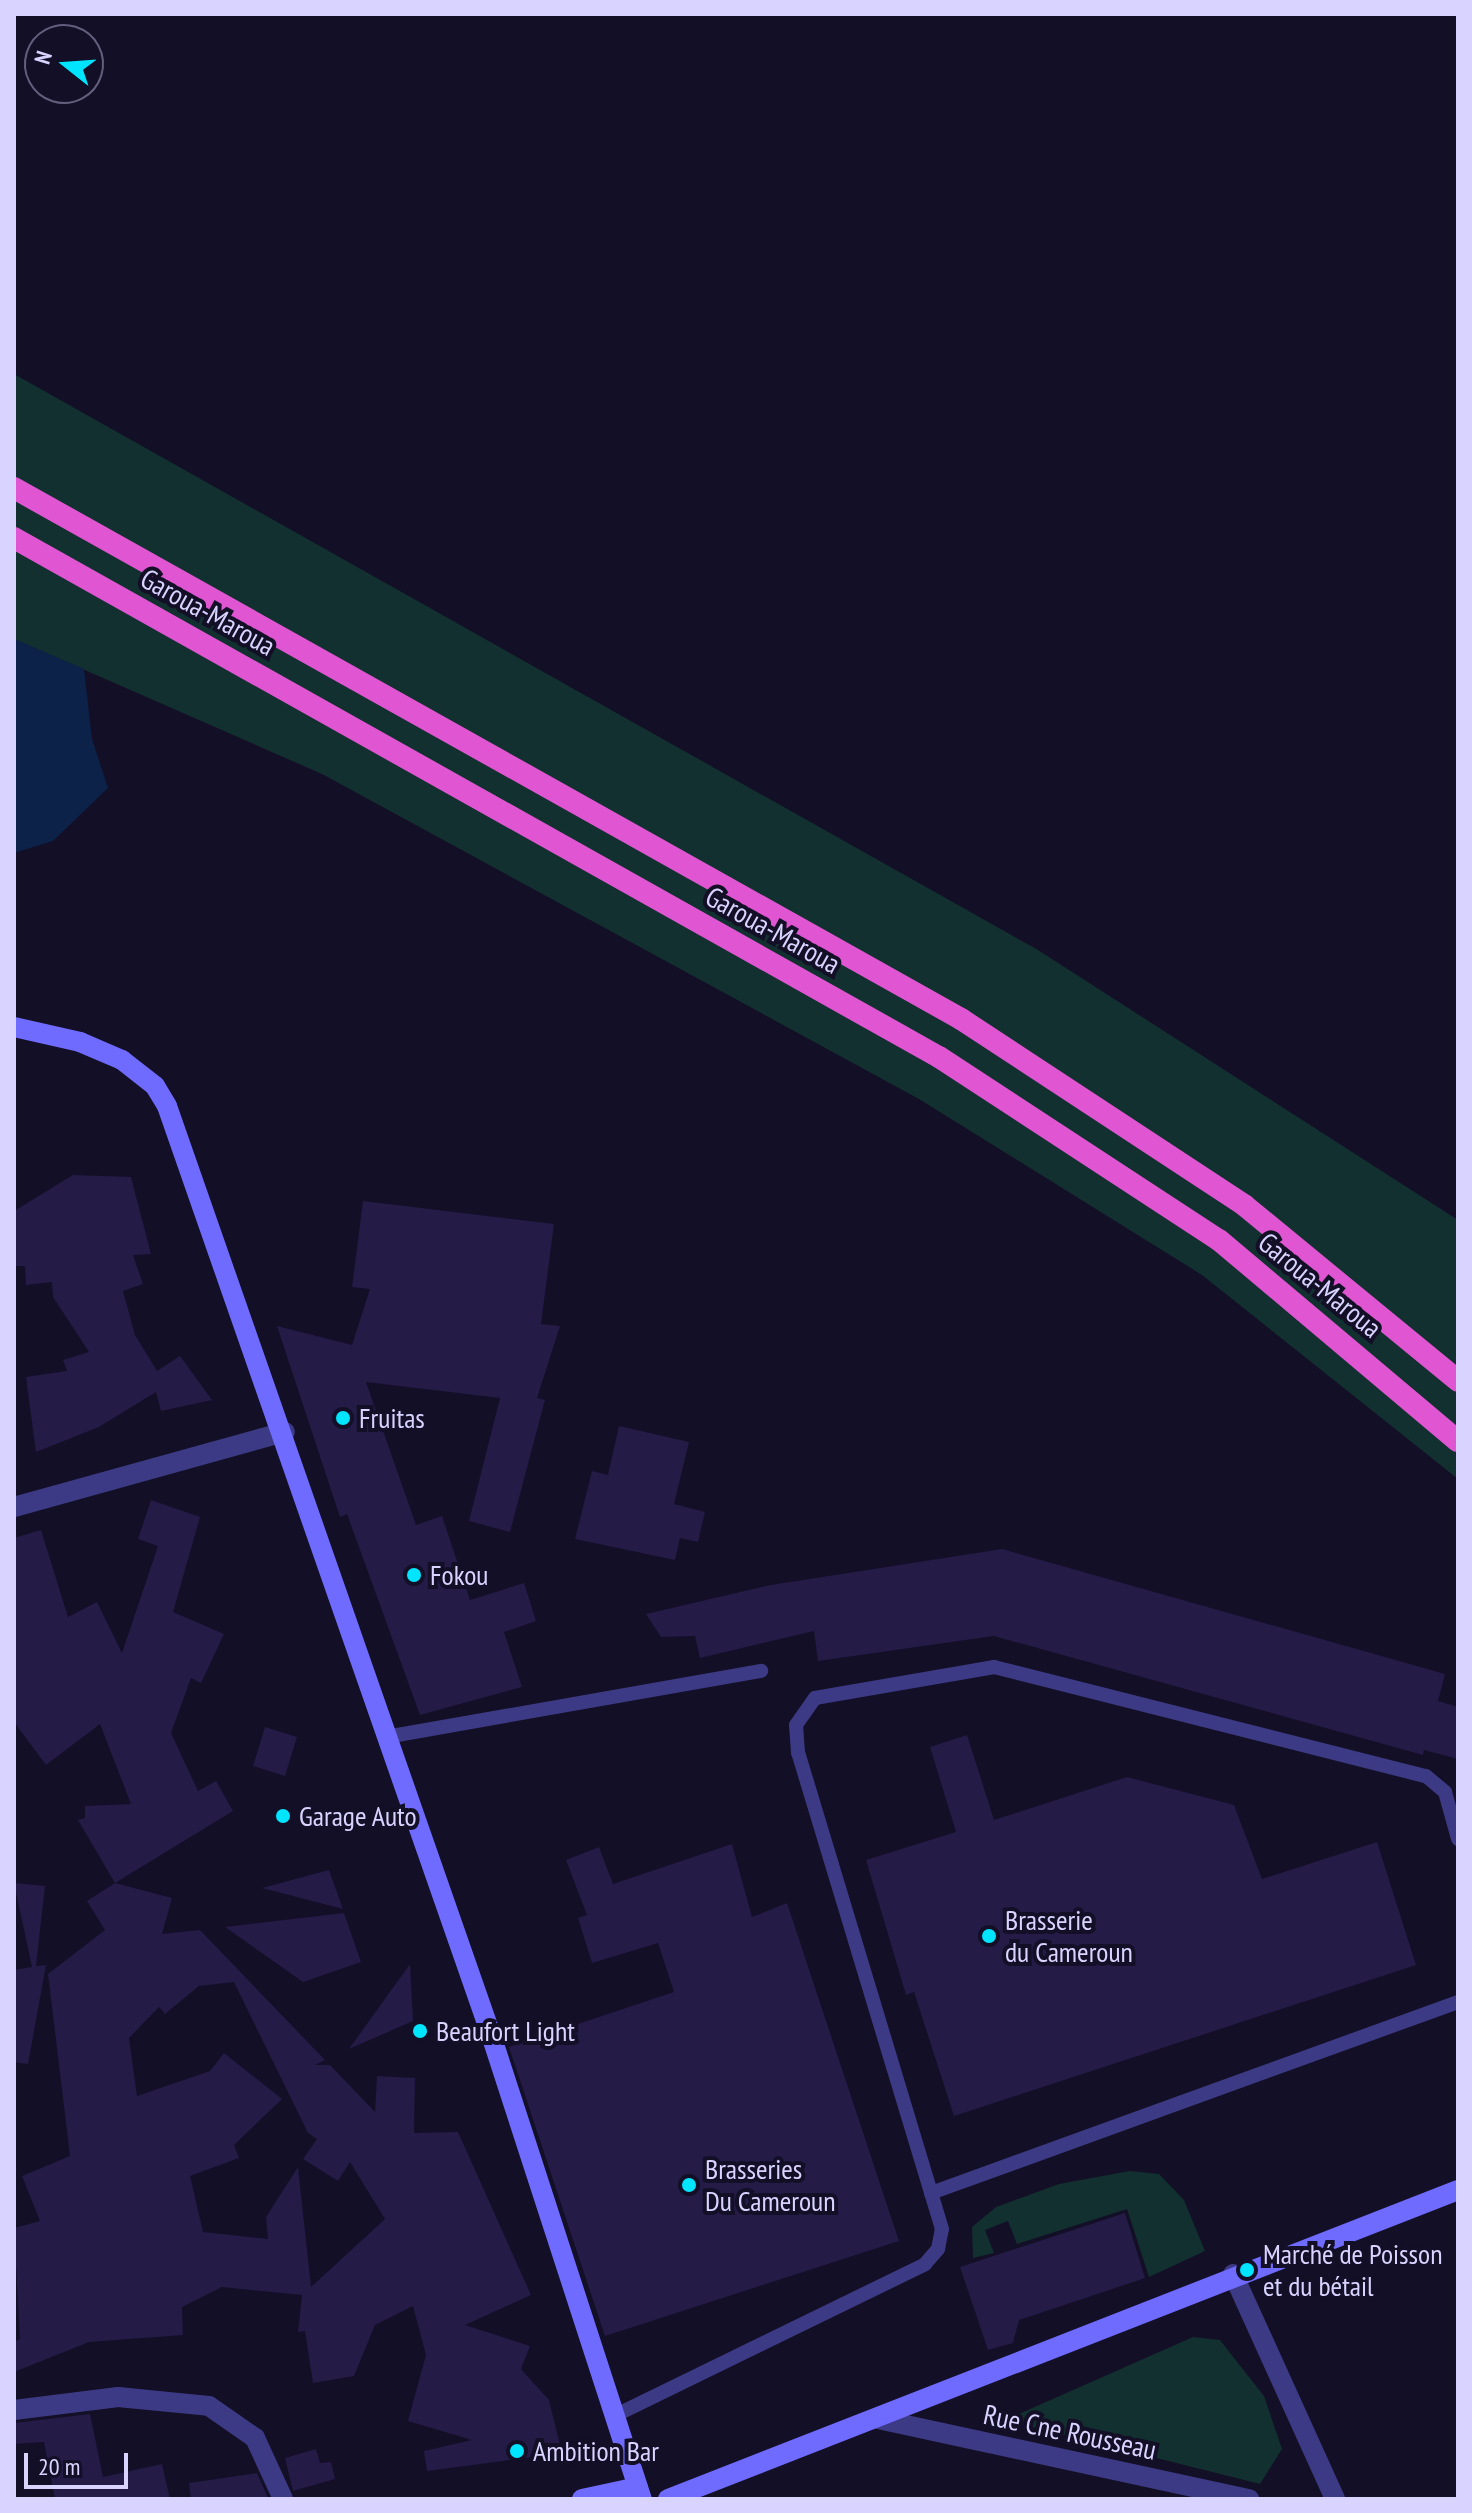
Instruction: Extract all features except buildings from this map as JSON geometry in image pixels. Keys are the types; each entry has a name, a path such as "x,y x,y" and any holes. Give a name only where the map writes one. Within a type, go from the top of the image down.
{"highway":[{"name":"Garoua-Maroua","path":"14,488 961,1019 1244,1205 1458,1381"},
{"name":"Garoua-Maroua","path":"14,538 939,1057 1219,1240 1458,1441"}],"main road":[{"path":"14,1027 80,1042 122,1060 155,1086 285,1432 640,2493"},
{"path":"582,2499 640,2493 668,2499 878,2419 1233,2274 1458,2190"}],"street":[{"path":"14,1507 285,1432"},
{"path":"1233,2274 1335,2499"},
{"path":"14,2410 118,2397 209,2406 255,2438 283,2499"},
{"name":"Rue Cne Rousseau","path":"878,2419 1249,2499"}],"lane":[{"path":"616,2415 925,2264 938,2249 942,2229 798,1753 796,1725 815,1698 994,1667 1426,1776 1445,1792 1458,1839"},
{"path":"386,1737 761,1671"},
{"path":"931,2193 1458,2002"}],"green space":[{"path":"14,374 1038,950 1458,1220 1458,1479 1202,1275 919,1099 322,774 14,639"},
{"path":"1130,2171 1159,2174 1184,2200 1205,2251 1149,2277 1127,2209 1017,2244 1008,2221 985,2230 994,2253 973,2258 972,2227 996,2207 1059,2184"},
{"path":"1193,2337 1220,2340 1264,2396 1282,2449 1260,2484 1005,2420"}],"water":[{"path":"14,639 84,669 92,739 108,788 53,841 14,853"}],"place":[{"name":"Fruitas","path":"343,1418"},
{"name":"Fokou","path":"414,1575"},
{"name":"Garage Auto","path":"283,1816"},
{"name":"Brasserie du Cameroun","path":"989,1936"},
{"name":"Beaufort Light","path":"420,2031"},
{"name":"Brasseries Du Cameroun","path":"689,2185"},
{"name":"Marché de Poisson et du bétail","path":"1247,2270"},
{"name":"Ambition Bar","path":"517,2451"}]}
